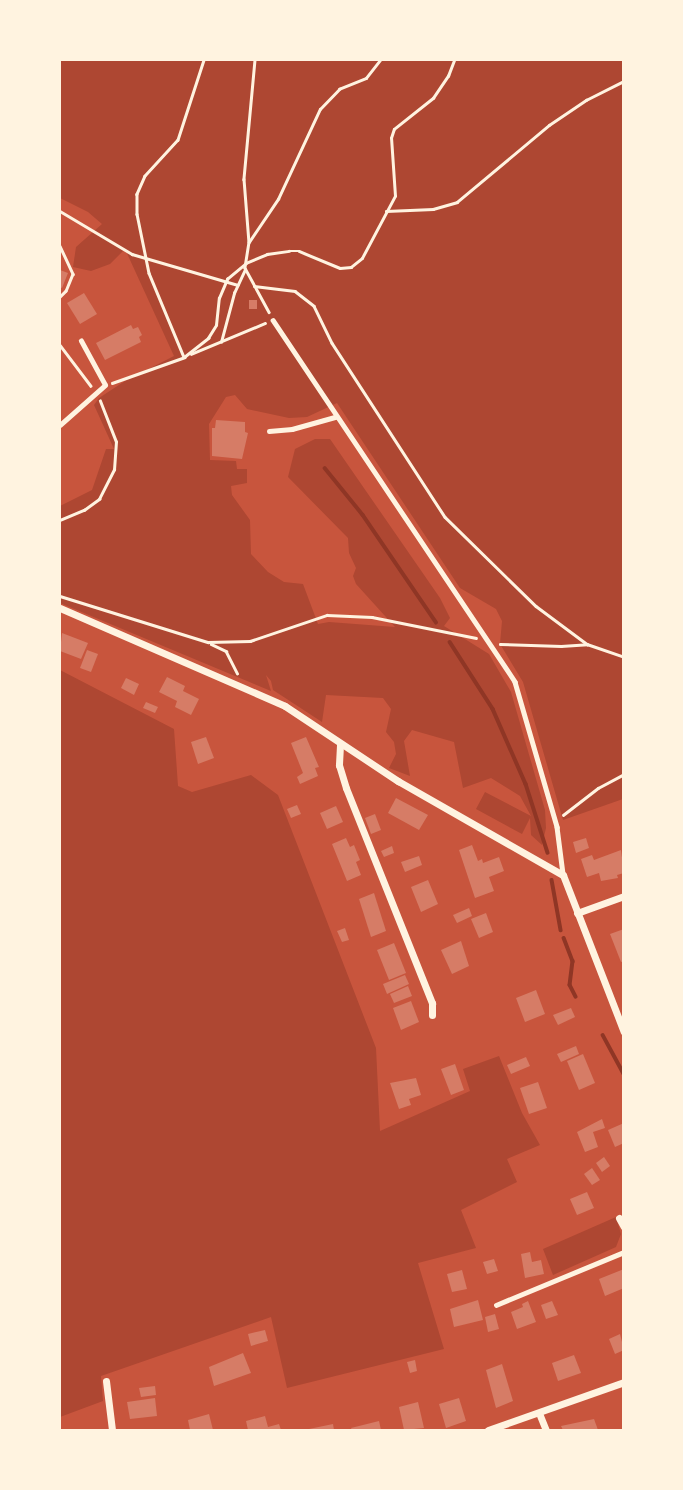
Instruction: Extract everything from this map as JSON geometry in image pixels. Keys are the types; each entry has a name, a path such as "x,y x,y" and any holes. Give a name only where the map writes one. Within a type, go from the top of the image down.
{"street":[{"path":"60,608 285,706 398,781 563,875 624,1032"},
{"path":"340,745 339,765 346,788 432,1003 432,1015"},
{"path":"577,913 624,896"},
{"path":"619,1217 624,1227"},
{"path":"106,1381 112,1430"},
{"path":"488,1430 624,1382"},
{"path":"539,1413 545,1430"}],"lane":[{"path":"273,320 306,366 335,417 515,682 555,821 562,850 563,875"},
{"path":"60,425 105,385 81,341"},
{"path":"269,431 292,429 335,417"},
{"path":"496,1305 624,1252"}],"path":[{"path":"184,357 146,259 137,214 137,194 145,176 178,140 204,60"},
{"path":"221,342 246,265 249,242 244,180 255,60"},
{"path":"249,242 278,199 320,109 339,89 366,78 380,60"},
{"path":"184,357 202,345 216,325 224,284 232,271 267,254 299,251 340,268 351,267 362,258 395,195 391,138 394,129 433,98 448,76 454,60"},
{"path":"387,211 433,209 457,202 549,125 586,100 624,80"},
{"path":"60,211 109,242 146,259 207,275 224,284 238,285"},
{"path":"60,246 73,274 66,291 60,297"},
{"path":"105,385 184,357 273,320 246,265"},
{"path":"254,286 295,291 314,306 332,343 445,517 536,606 587,644 624,657"},
{"path":"60,345 96,394 116,442 114,470 99,499 84,510 60,520"},
{"path":"60,596 208,642 226,651 237,671 233,684"},
{"path":"208,642 250,641 327,615 372,617 488,641 561,646 587,644"},
{"path":"555,821 598,788 624,774"}],"shaded area":[{"path":"60,60 623,60 623,799 563,820 523,682 500,644 502,621 496,609 460,588 337,403 307,417 289,418 247,409 235,395 226,397 209,424 210,460 236,461 237,469 247,469 247,483 231,486 232,495 250,520 251,554 268,572 284,582 303,584 318,624 329,622 395,627 356,584 353,576 356,568 349,553 348,538 288,477 295,449 315,439 330,439 440,598 450,618 444,626 489,654 511,692 545,810 546,828 542,845 531,835 530,818 522,834 476,809 485,792 531,816 520,796 491,778 463,788 454,742 412,730 404,741 410,776 389,768 396,754 394,742 386,732 391,709 383,698 326,695 322,722 273,690 266,675 271,691 60,603 60,506 92,490 106,449 114,449 94,405 99,398 125,381 174,356 125,249 110,264 91,271 73,267 76,247 102,224 88,212 60,198"},
{"path":"60,670 174,729 178,786 192,792 251,775 278,795 376,1048 380,1131 470,1091 463,1069 499,1056 522,1113 540,1145 507,1159 517,1182 461,1210 476,1248 418,1263 444,1349 287,1388 271,1317 101,1376 103,1401 60,1417"},
{"path":"616,1217 621,1234 616,1247 553,1275 543,1249"}],"building":[{"path":"60,270 68,273 62,288 60,287"},
{"path":"84,293 97,314 80,324 67,303"},
{"path":"249,300 257,300 257,309 249,309"},
{"path":"131,325 133,329 138,327 142,335 139,337 141,342 105,360 96,343"},
{"path":"216,420 245,422 245,432 248,433 242,459 212,456 212,428 215,428"},
{"path":"62,633 88,643 81,659 60,651"},
{"path":"87,650 98,654 91,672 80,668"},
{"path":"167,677 185,686 183,691 199,699 191,715 175,707 177,701 159,692"},
{"path":"126,678 139,684 134,695 121,688"},
{"path":"146,702 158,707 155,713 143,708"},
{"path":"206,737 214,758 198,764 191,742"},
{"path":"306,737 319,767 315,768 318,776 300,784 297,777 303,773 291,743"},
{"path":"396,798 428,815 419,830 388,813"},
{"path":"297,805 301,814 291,818 287,809"},
{"path":"336,806 343,822 327,829 320,813"},
{"path":"375,814 381,830 371,834 365,818"},
{"path":"346,838 350,847 354,845 360,860 356,862 361,875 347,881 332,844"},
{"path":"586,838 589,848 576,853 573,842"},
{"path":"472,845 478,861 482,859 483,863 499,857 504,871 489,877 494,891 475,898 459,850"},
{"path":"392,846 394,853 384,857 381,851"},
{"path":"621,850 624,873 617,875 618,878 601,881 599,873 587,877 581,859 592,855 594,860"},
{"path":"419,856 422,865 405,872 401,862"},
{"path":"428,880 438,904 421,912 411,887"},
{"path":"374,893 386,931 371,937 359,899"},
{"path":"469,908 472,916 457,923 453,915"},
{"path":"486,913 493,932 479,938 471,919"},
{"path":"345,928 349,940 342,942 337,931"},
{"path":"624,929 624,961 621,962 610,934"},
{"path":"461,941 469,966 452,974 441,950"},
{"path":"394,943 406,973 389,980 377,950"},
{"path":"405,975 409,984 387,994 383,984"},
{"path":"408,986 412,996 394,1003 390,994"},
{"path":"536,990 545,1014 525,1022 516,998"},
{"path":"411,1001 419,1022 401,1030 393,1008"},
{"path":"571,1008 575,1017 558,1025 553,1015"},
{"path":"576,1046 579,1054 561,1062 557,1054"},
{"path":"583,1054 595,1083 579,1090 567,1061"},
{"path":"526,1057 530,1066 511,1074 507,1065"},
{"path":"455,1064 464,1090 451,1095 441,1069"},
{"path":"416,1078 421,1095 409,1099 411,1105 399,1109 390,1083"},
{"path":"538,1082 547,1108 529,1114 520,1088"},
{"path":"602,1119 605,1128 593,1132 598,1147 585,1152 577,1132"},
{"path":"624,1123 624,1143 615,1147 608,1130"},
{"path":"604,1157 610,1166 602,1172 596,1163"},
{"path":"592,1168 600,1180 592,1185 584,1174"},
{"path":"587,1192 594,1208 577,1215 570,1199"},
{"path":"530,1252 532,1262 541,1260 544,1274 525,1278 521,1254"},
{"path":"494,1259 498,1271 487,1274 483,1262"},
{"path":"624,1269 624,1288 605,1296 599,1279"},
{"path":"462,1270 467,1289 452,1292 447,1274"},
{"path":"478,1300 483,1320 454,1327 450,1309"},
{"path":"528,1301 536,1322 517,1329 511,1312 523,1307 522,1304"},
{"path":"552,1301 558,1315 546,1319 541,1305"},
{"path":"495,1314 499,1329 488,1332 485,1317"},
{"path":"265,1330 268,1341 251,1346 248,1334"},
{"path":"620,1334 624,1350 615,1354 609,1339"},
{"path":"243,1353 251,1373 214,1386 209,1367"},
{"path":"574,1355 581,1373 558,1381 552,1363"},
{"path":"415,1360 417,1371 410,1373 407,1362"},
{"path":"502,1364 513,1401 496,1408 486,1370"},
{"path":"155,1386 156,1395 141,1397 139,1388"},
{"path":"155,1398 157,1416 130,1419 127,1402"},
{"path":"459,1398 466,1421 446,1428 439,1404"},
{"path":"418,1402 424,1428 404,1430 399,1407"},
{"path":"209,1414 213,1430 190,1430 188,1420"},
{"path":"265,1416 268,1427 279,1424 281,1430 248,1430 246,1421"},
{"path":"594,1419 598,1430 563,1430 561,1426"},
{"path":"379,1421 381,1430 351,1428"},
{"path":"333,1424 334,1430 309,1430 309,1429"}],"waterway":[{"path":"325,468 363,515 436,622"},
{"path":"450,642 493,709 526,784 548,853"},
{"path":"552,880 561,930"},
{"path":"564,938 573,961 570,985 576,997"},
{"path":"603,1035 624,1074"}]}
